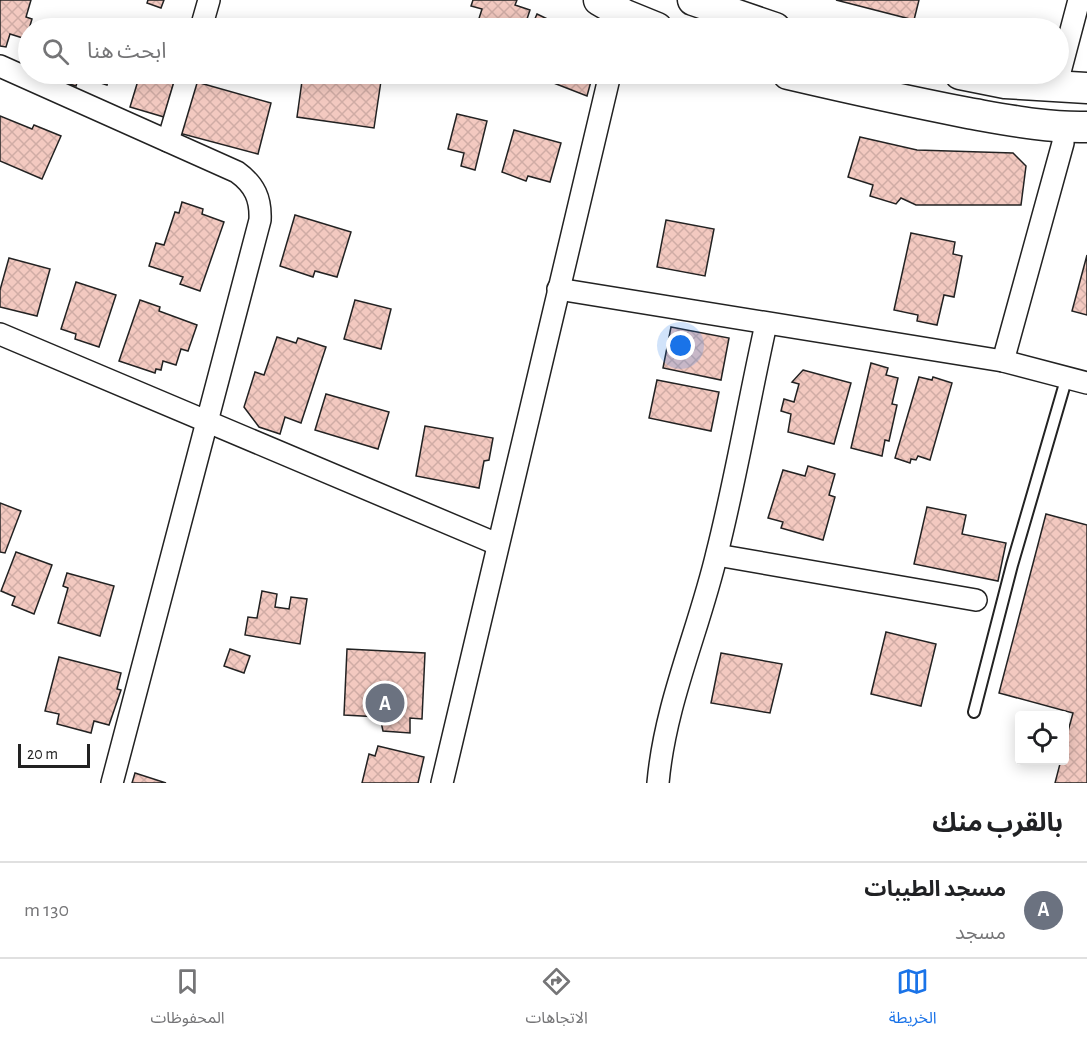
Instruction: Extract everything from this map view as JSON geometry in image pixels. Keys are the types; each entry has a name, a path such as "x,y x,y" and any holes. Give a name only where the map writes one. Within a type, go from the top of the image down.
{"main road":[{"path":"599,0 619,18"},
{"path":"693,0 746,18"},
{"path":"829,84 879,96 1018,122 1075,127"},
{"path":"1018,84 1087,88"}],"street":[{"path":"204,18 209,0"},
{"path":"1069,38 1079,0"},
{"path":"0,66 18,74"},
{"path":"40,84 237,172 253,186 261,206 261,220 112,783"},
{"path":"168,141 185,84"},
{"path":"442,783 608,84"},
{"path":"1003,361 1063,143 1075,127"},
{"path":"558,289 1003,361 1077,382"},
{"path":"658,783 661,750 671,708 717,555 766,324"},
{"path":"0,334 497,544"},
{"path":"717,555 976,600"}],"lane":[{"path":"974,712 1012,565 1077,382"}],"building":[{"path":"0,0 31,0 26,17 29,18 18,18 18,36 10,34 6,47 0,46"},
{"path":"148,0 164,0 161,8 147,3"},
{"path":"473,0 517,0 515,5 530,10 527,18 479,18 482,9 471,6"},
{"path":"836,0 919,0 914,18 906,18"},
{"path":"137,84 174,84 164,117 130,107"},
{"path":"192,84 204,84 271,103 258,154 179,133"},
{"path":"302,84 381,84 374,128 297,117"},
{"path":"556,84 590,84 587,96"},
{"path":"457,114 487,121 475,170 461,166 464,153 448,149"},
{"path":"0,116 32,129 34,125 61,136 42,179 0,161"},
{"path":"514,130 561,143 550,182 528,176 526,181 502,172"},
{"path":"860,137 917,150 1013,153 1026,166 1021,205 916,205 901,198 896,204 870,196 873,185 848,177"},
{"path":"182,202 203,209 202,214 224,222 200,291 180,284 183,277 149,266 156,243 164,245 175,212 179,213"},
{"path":"295,215 351,232 337,277 315,271 313,277 280,266"},
{"path":"666,220 714,229 705,276 657,267"},
{"path":"911,233 955,242 953,254 962,256 954,297 944,295 937,325 917,321 918,315 894,310"},
{"path":"1087,255 1087,315 1072,311"},
{"path":"9,258 50,269 37,316 0,307 0,290"},
{"path":"76,282 116,295 99,347 75,339 76,334 61,329"},
{"path":"140,300 160,307 159,311 197,325 188,351 181,349 176,365 163,361 161,370 156,369 155,373 119,361"},
{"path":"355,300 391,309 381,349 344,339"},
{"path":"671,327 729,338 721,380 663,368"},
{"path":"277,337 296,343 298,338 326,347 301,423 285,417 280,434 259,427 244,407 255,372 264,375"},
{"path":"871,363 888,368 886,375 898,378 892,404 897,405 889,441 885,440 882,456 851,448"},
{"path":"803,370 851,383 834,444 788,432 791,414 781,411 784,399 794,402 799,384 792,382"},
{"path":"919,377 932,380 933,377 952,383 930,460 918,456 916,460 911,459 910,463 895,458"},
{"path":"657,380 719,392 711,431 649,418"},
{"path":"326,394 389,412 378,449 315,430"},
{"path":"425,426 493,438 489,460 484,461 479,488 416,476"},
{"path":"808,466 835,474 829,495 835,497 823,540 781,528 783,522 768,518 783,470 805,476"},
{"path":"0,503 21,511 5,553 0,552"},
{"path":"927,507 966,515 962,534 1006,543 998,581 914,564"},
{"path":"1046,514 1087,525 1087,783 1055,783 1060,765 1069,765 1069,728 1073,713 999,693"},
{"path":"16,552 52,565 34,614 12,605 15,597 1,591"},
{"path":"67,573 114,586 100,636 58,623 68,588 63,586"},
{"path":"262,591 277,594 275,607 289,609 291,597 307,599 300,644 245,635 248,617 257,618"},
{"path":"886,632 936,644 921,706 871,694"},
{"path":"230,649 250,656 244,673 224,666"},
{"path":"347,649 425,653 422,719 410,718 410,733 383,731 380,717 344,715"},
{"path":"721,653 782,664 770,713 711,703"},
{"path":"59,657 121,673 117,689 121,690 109,725 94,721 91,733 57,724 59,714 45,711"},
{"path":"378,746 424,757 418,783 362,783 369,754 375,756"},
{"path":"135,773 166,783 132,783"}],"place":[{"name":"مسجد الطيبات","path":"385,703"}]}
